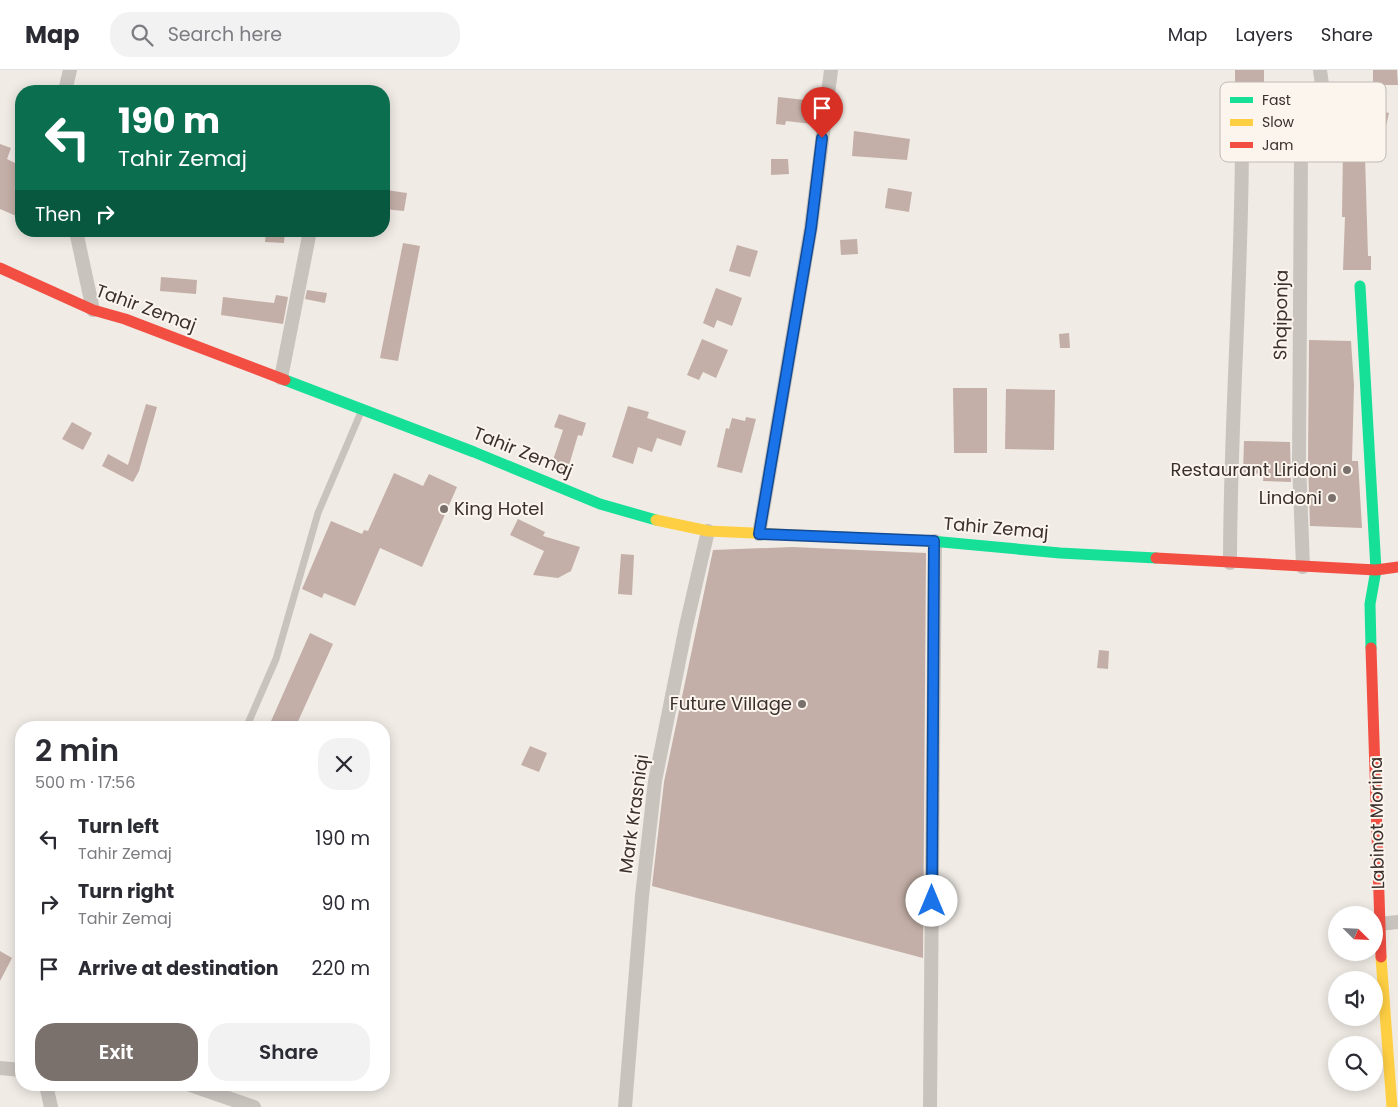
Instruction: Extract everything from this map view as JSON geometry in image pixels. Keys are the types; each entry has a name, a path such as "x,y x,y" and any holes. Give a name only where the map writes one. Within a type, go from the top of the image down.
{"main road":[{"name":"Tahir Zemaj","path":"0,268 93,310 125,319 281,378 474,452 600,504 669,524 708,531 934,541 1060,553 1303,567 1376,570 1398,568"},
{"name":"Labinot Morina","path":"1360,286 1376,570 1370,604 1378,906"},
{"name":"Labinot Morina","path":"1382,961 1392,1107"}],"street":[{"path":"66,85 70,70"},
{"path":"759,534 811,228 832,70"},
{"path":"1230,563 1230,471 1242,162"},
{"name":"Shqiponja","path":"1301,162 1298,462 1303,526 1303,567"},
{"path":"77,237 93,310"},
{"path":"281,378 309,237"},
{"name":"Mark Krasniqi","path":"625,1107 642,896 655,781 686,626 708,531"},
{"path":"930,1107 934,541"},
{"path":"1383,924 1398,922"},
{"path":"0,1068 15,1069"},
{"path":"47,1091 51,1107"},
{"path":"207,1091 254,1107"}],"lane":[{"path":"249,721 276,659 318,512 362,409"}],"building":[{"path":"1235,70 1264,70 1264,82 1235,82"},
{"path":"1373,70 1397,70 1398,85 1386,85 1386,82 1373,82"},
{"path":"778,97 814,101 812,124 786,121 785,125 776,124"},
{"path":"1386,112 1389,113 1386,126"},
{"path":"854,131 910,139 907,160 852,156"},
{"path":"0,144 11,148 7,159 15,163 15,215 0,209"},
{"path":"771,159 788,159 789,174 771,175"},
{"path":"1343,162 1365,162 1368,256 1371,256 1371,270 1343,270 1345,217 1342,217"},
{"path":"888,188 912,192 909,212 885,208"},
{"path":"390,191 407,193 404,211 390,210"},
{"path":"265,237 284,237 284,243 265,242"},
{"path":"857,239 858,254 841,255 840,240"},
{"path":"403,243 420,246 398,361 380,358"},
{"path":"737,245 758,251 750,277 729,271"},
{"path":"161,277 197,280 196,294 160,291"},
{"path":"716,288 742,298 732,326 717,320 714,328 703,323"},
{"path":"307,290 327,293 325,303 305,299"},
{"path":"276,295 288,297 283,324 221,315 223,297 274,303"},
{"path":"1069,333 1070,348 1060,348 1059,334"},
{"path":"702,339 728,350 716,378 703,372 699,380 687,375"},
{"path":"1309,340 1351,341 1354,385 1352,461 1358,461 1362,528 1310,526 1308,462"},
{"path":"953,388 987,388 987,453 954,453"},
{"path":"1006,389 1055,390 1054,450 1005,449"},
{"path":"146,404 157,407 139,471 133,482 102,466 108,454 128,465"},
{"path":"628,406 649,412 647,418 686,431 681,446 657,438 652,452 638,447 633,464 612,457"},
{"path":"559,414 586,423 582,436 578,435 567,472 551,466 563,430 554,427"},
{"path":"746,417 756,419 742,473 717,467 726,428 729,429 732,418 745,421"},
{"path":"72,422 92,433 83,450 62,439"},
{"path":"1244,441 1290,442 1291,482 1263,481 1264,474 1243,473"},
{"path":"394,473 423,486 429,474 457,487 422,567 380,548 355,606 324,593 322,598 302,589 331,521 362,534 364,530 368,531"},
{"path":"518,519 545,532 543,536 580,547 571,571 558,578 533,575 544,551 510,535"},
{"name":"Future Village","path":"792,547 926,553 923,958 652,886 664,782 713,550"},
{"path":"621,554 634,555 632,595 618,594"},
{"path":"310,633 333,644 298,721 271,721"},
{"path":"1099,650 1109,651 1108,669 1097,668"},
{"path":"530,746 547,753 539,772 521,765"},
{"path":"0,951 12,958 0,981"}],"traffic: fast":[{"path":"1360,286 1376,570 1370,604 1371,648"},
{"path":"285,380 474,452 600,504 656,520"},
{"path":"931,541 1060,553 1156,558"}],"traffic: slow":[{"path":"656,520 708,531 931,541"},
{"path":"1381,961 1392,1107"}],"traffic: jam":[{"path":"0,268 93,310 125,319 285,380"},
{"path":"1156,558 1376,570 1398,567"},
{"path":"1371,648 1379,906"}],"place":[{"name":"Restaurant Liridoni","path":"1347,470"},
{"name":"Lindoni","path":"1332,498"},
{"name":"King Hotel","path":"444,509"},
{"name":"Future Village","path":"802,704"}],"route":[{"path":"822,138 811,228 759,534 934,541 932,901"}]}
